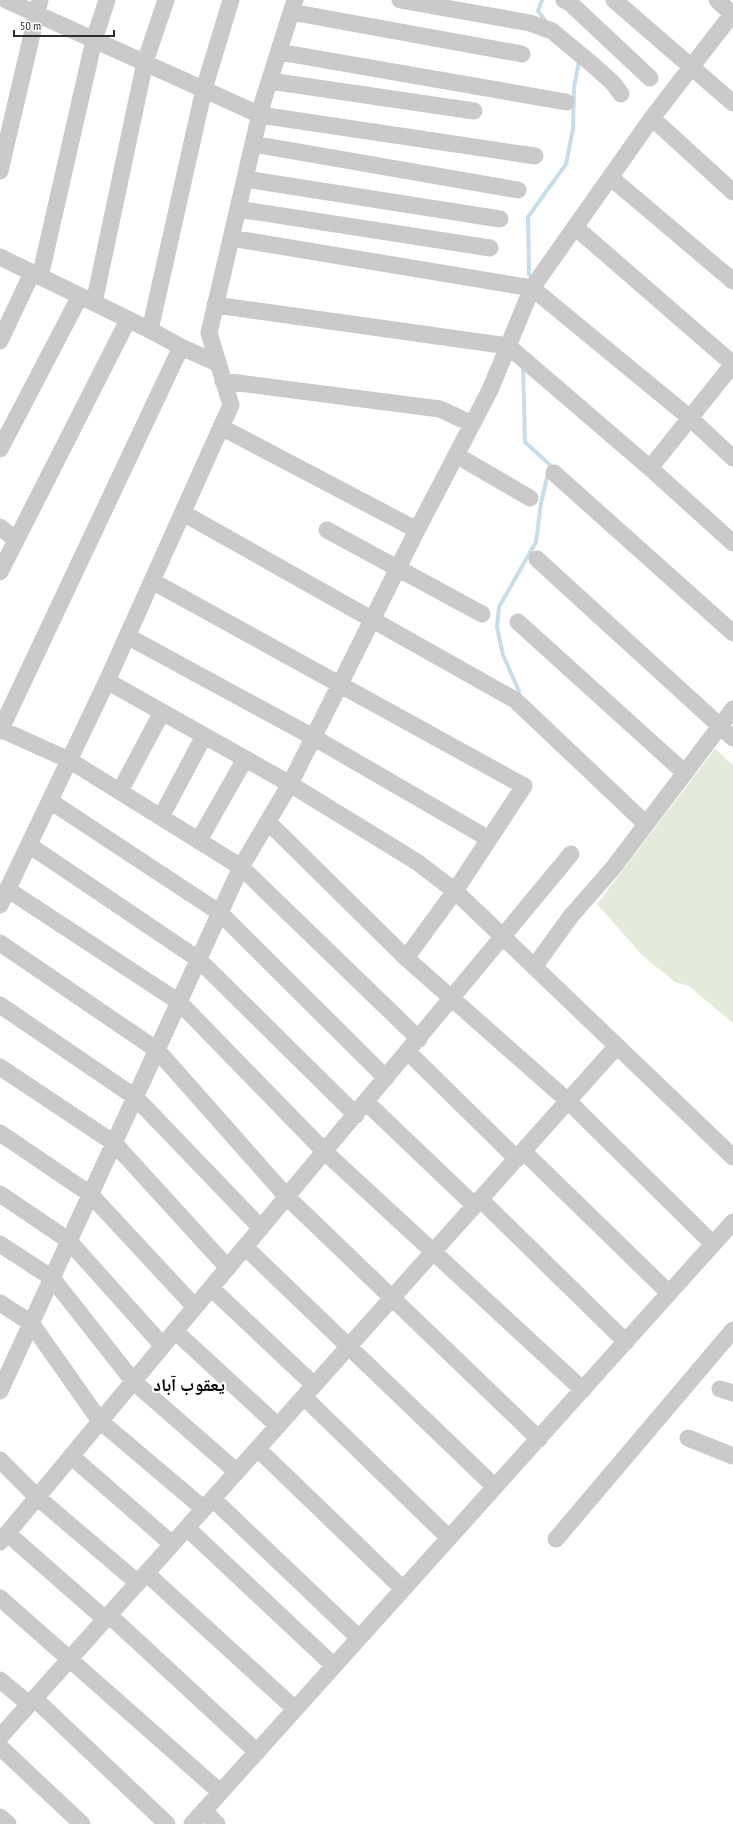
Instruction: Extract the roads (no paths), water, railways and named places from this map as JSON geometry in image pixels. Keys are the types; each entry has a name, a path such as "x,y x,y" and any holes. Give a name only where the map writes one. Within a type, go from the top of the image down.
{"street":[{"path":"6,0 38,7 94,40 260,114 535,156"},
{"path":"0,341 36,275 94,40 107,0"},
{"path":"0,450 87,299 145,62 166,0"},
{"path":"150,330 204,89 231,0"},
{"path":"400,0 530,23 552,31 593,65 613,83 622,94"},
{"path":"564,0 570,3 650,78"},
{"path":"614,0 733,103"},
{"path":"0,1391 5,1367 31,1323 241,867 290,784 417,530 490,390 532,288 652,118 733,14 717,0"},
{"path":"0,905 107,681 231,405 209,333 260,114 293,6 522,54"},
{"path":"0,171 38,7"},
{"path":"279,52 566,102"},
{"path":"270,81 474,111"},
{"path":"652,118 733,192"},
{"path":"253,144 518,190"},
{"path":"610,177 733,281"},
{"path":"245,179 500,219"},
{"path":"238,209 490,248"},
{"path":"575,227 733,364 650,468"},
{"path":"231,238 532,288 690,418 733,458"},
{"path":"0,257 150,330 181,347 217,363"},
{"path":"215,305 508,346 650,468 733,542"},
{"path":"0,572 128,320"},
{"path":"181,347 0,730 69,760 241,867 520,1155 669,1293"},
{"path":"223,381 440,409 472,424"},
{"path":"221,427 417,530"},
{"path":"456,455 530,498"},
{"path":"554,474 733,632"},
{"path":"182,512 515,700 646,824"},
{"path":"0,527 16,540"},
{"path":"327,530 482,614"},
{"path":"537,559 733,738"},
{"path":"152,581 524,786 455,891 406,958"},
{"path":"518,622 685,773"},
{"path":"127,636 313,737 489,839"},
{"path":"107,681 290,784 417,862 455,891 733,1157"},
{"path":"534,967 571,916 613,868 733,709"},
{"path":"120,791 162,712"},
{"path":"161,816 204,736"},
{"path":"199,840 245,759"},
{"path":"50,801 220,913 386,1078"},
{"path":"268,822 406,958 568,1101 713,1244"},
{"path":"29,845 198,959 361,1108 477,1202 626,1342"},
{"path":"257,1752 107,1617 3,1537 262,1228 571,854"},
{"path":"8,890 178,1002 325,1152 582,1390"},
{"path":"0,943 157,1050 287,1197 539,1439"},
{"path":"0,1005 135,1097 262,1228"},
{"path":"0,1737 617,1046"},
{"path":"0,1067 114,1143 228,1268"},
{"path":"0,1133 90,1194 195,1307"},
{"path":"0,1194 68,1240 163,1346"},
{"path":"192,1824 733,1222"},
{"path":"0,1244 52,1278 133,1381 237,1472"},
{"path":"245,1247 495,1487"},
{"path":"211,1288 449,1538"},
{"path":"0,1303 31,1323 100,1421 208,1504 359,1638"},
{"path":"175,1331 278,1426"},
{"path":"556,1539 730,1339"},
{"path":"688,1438 733,1456"},
{"path":"258,1449 403,1589"},
{"path":"71,1456 172,1544"},
{"path":"0,1460 37,1497 142,1578 295,1709"},
{"path":"187,1528 334,1666"},
{"path":"0,1598 220,1792"},
{"path":"0,1680 32,1702 167,1824"},
{"path":"0,1747 82,1824"},
{"path":"204,1810 218,1824"},
{"path":"0,1817 8,1824"}],"waterway":[{"path":"542,0 538,11 547,23"},
{"path":"529,275 528,217 566,164 573,129 574,87 579,62 576,59"},
{"path":"519,691 503,655 497,627 499,607 536,542 541,503 550,465 525,442 523,367"}],"district":[{"name":"یعقوب آباد","path":"189,1385"}]}
